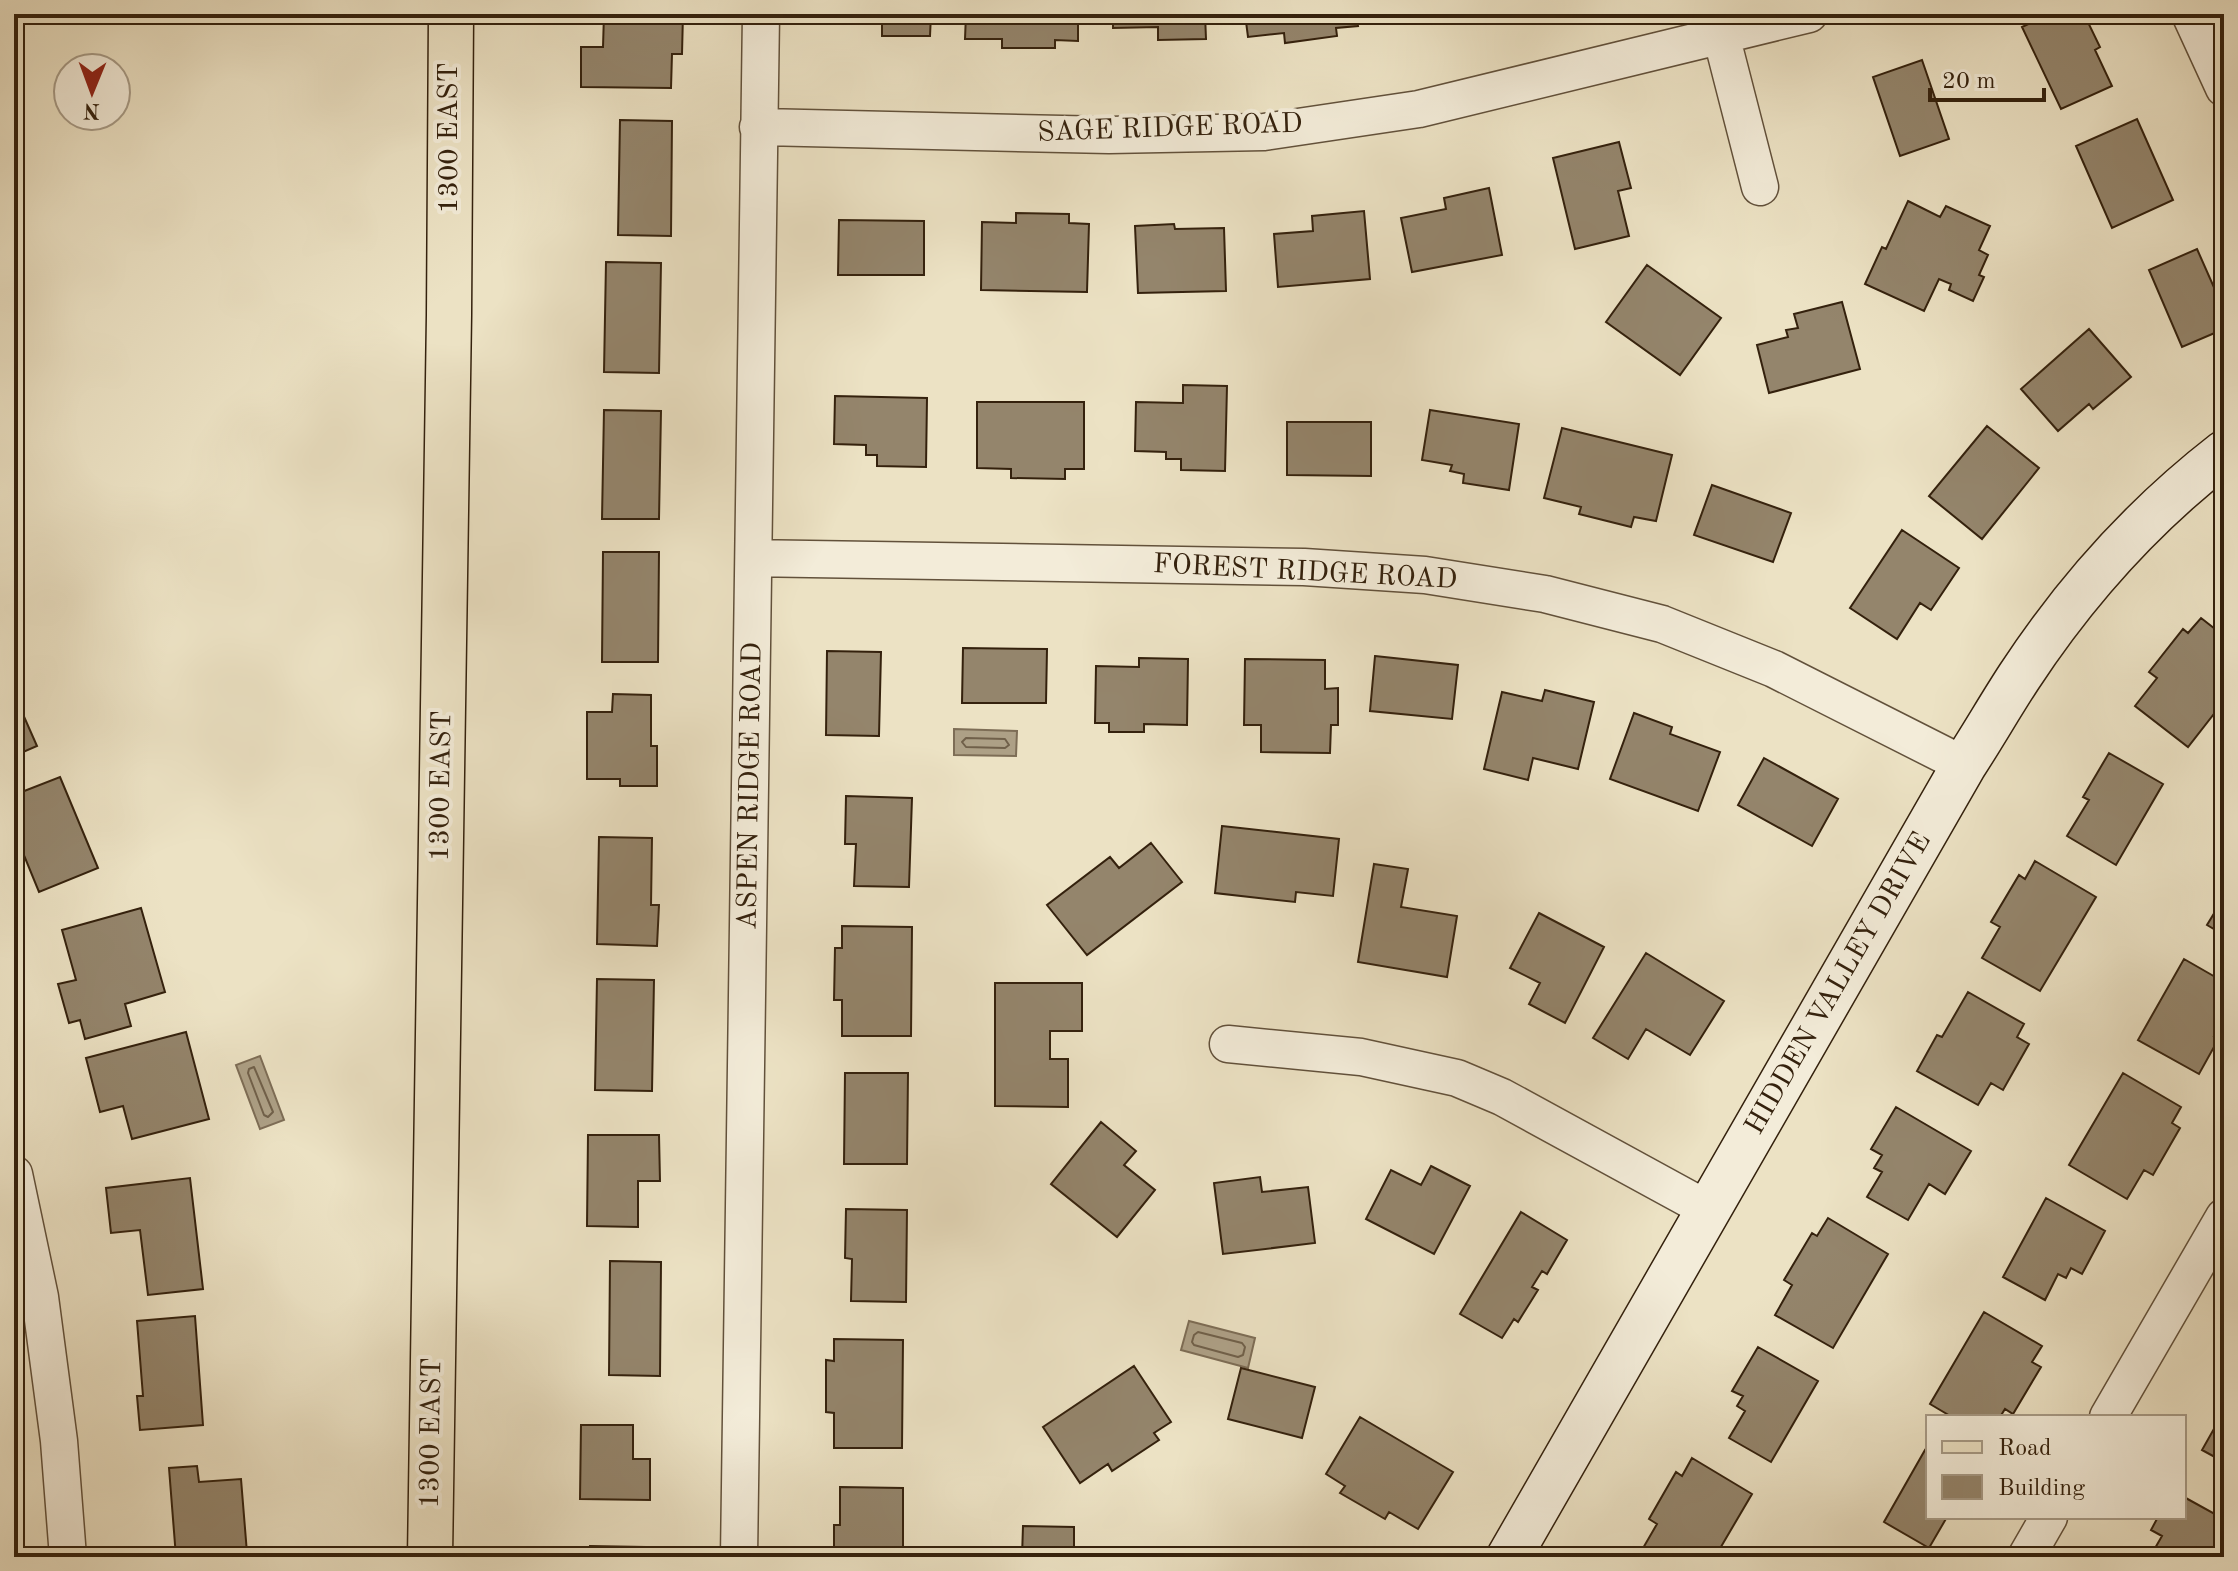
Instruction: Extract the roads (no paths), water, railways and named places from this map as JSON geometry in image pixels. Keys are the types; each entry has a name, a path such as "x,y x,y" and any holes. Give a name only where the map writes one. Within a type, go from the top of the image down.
{"main road":[{"name":"1300 EAST","path":"430,1557 451,14"}],"street":[{"name":"ASPEN RIDGE ROAD","path":"739,1557 761,14"},
{"name":"SAGE RIDGE ROAD","path":"758,127 1109,135 1264,132 1419,109 1809,14"},
{"path":"2190,14 2224,88"},
{"path":"1721,35 1760,187"},
{"name":"HIDDEN VALLEY DRIVE","path":"1509,1557 1964,765 2019,677 2087,585 2168,501 2224,453"},
{"name":"FOREST RIDGE ROAD","path":"754,558 1304,567 1425,575 1545,594 1662,624 1774,669 1964,765"},
{"path":"1228,1044 1361,1057 1457,1078 1502,1097 1709,1210"},
{"path":"14,1174 40,1297 59,1441 68,1557"},
{"path":"2109,1415 2224,1217"},
{"path":"2026,1557 2048,1519"}],"water":[{"path":"954,729 1017,731 1016,756 954,755"},
{"path":"260,1056 284,1120 260,1129 236,1065"},
{"path":"1189,1321 1255,1338 1248,1368 1181,1350"}]}
